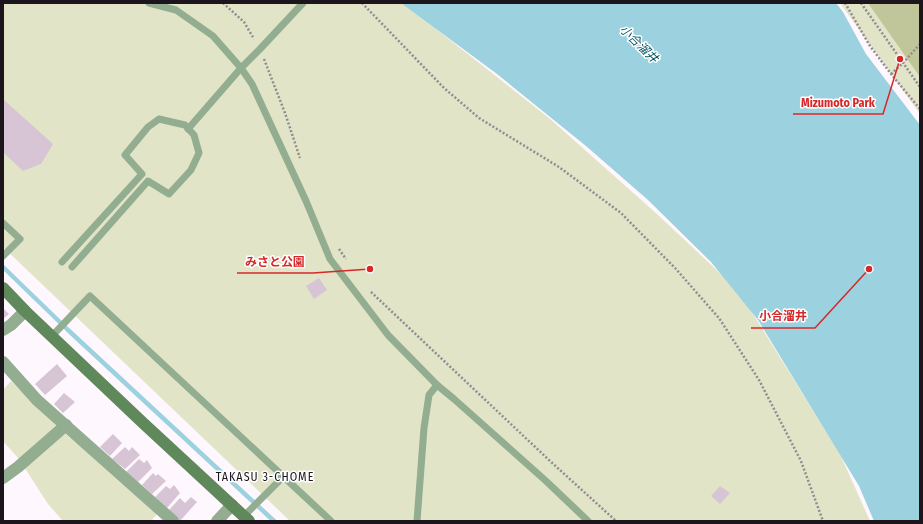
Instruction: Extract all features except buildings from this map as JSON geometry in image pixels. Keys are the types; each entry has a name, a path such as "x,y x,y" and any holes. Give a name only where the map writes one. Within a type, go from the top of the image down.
{"street":[{"path":"3,288 142,422 246,518"},
{"path":"3,330 11,325 25,310"},
{"path":"3,362 37,400 173,521"},
{"path":"3,478 18,467 66,425"},
{"path":"217,521 232,505"}],"lane":[{"path":"149,3 176,10 213,36 241,68 252,84 306,201 330,259 388,336 437,385 546,481 588,521"},
{"path":"188,128 241,68 303,3"},
{"path":"62,262 142,174 125,155 148,127 159,118 185,125 194,136 199,153 191,170 168,194 148,181 72,267"},
{"path":"3,222 20,239 3,256"},
{"path":"52,336 90,296 331,521"},
{"path":"417,521 424,428 429,395 437,385"},
{"path":"246,518 284,476"}],"path":[{"path":"224,3 244,22 260,49 285,113 302,164"},
{"path":"362,3 444,88 480,118 559,167 621,213 675,268 719,318 759,380 801,462 823,521"},
{"path":"845,3 870,46 920,109"},
{"path":"861,3 920,87"},
{"path":"891,74 920,44"},
{"path":"337,245 349,264"},
{"path":"368,289 550,462 616,521"}],"green space":[{"path":"3,3 403,3 549,118 657,214 738,290 840,454 870,521 290,521 3,247"},
{"path":"840,3 920,3 920,114"},
{"path":"868,3 920,3 920,77"},
{"path":"11,381 69,437 108,467 157,514 151,521 63,521 48,504 19,459 3,441 3,390"}],"water":[{"path":"401,3 836,3 843,12 866,54 920,125 920,521 874,521 859,486 758,320 711,262 648,200 586,146 497,74"}],"waterway":[{"path":"3,267 68,330 274,521"}],"place":[{"name":"Mizumoto Park","path":"900,59"},
{"name":"みさと公園","path":"370,269"},
{"name":"小合溜井","path":"869,269"}],"district":[{"name":"TAKASU 3-CHOME","path":"265,477"}]}
